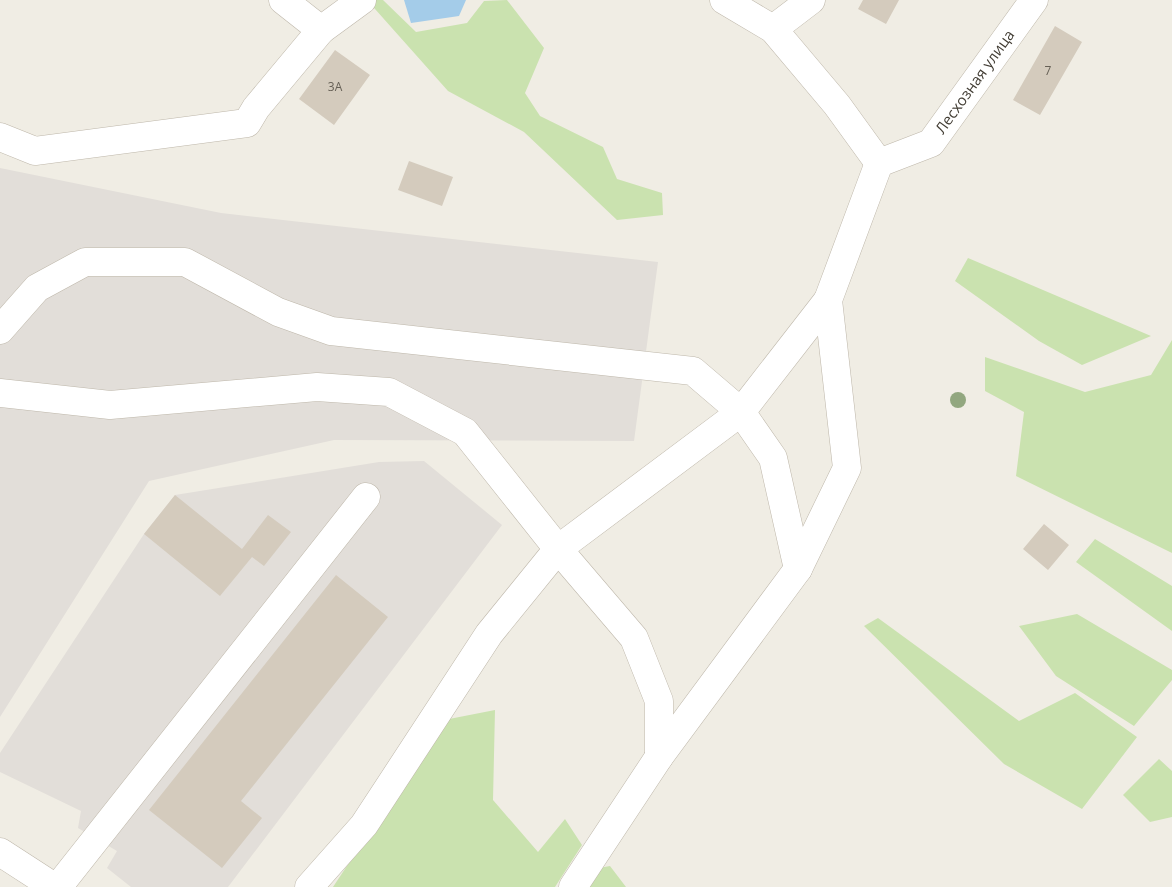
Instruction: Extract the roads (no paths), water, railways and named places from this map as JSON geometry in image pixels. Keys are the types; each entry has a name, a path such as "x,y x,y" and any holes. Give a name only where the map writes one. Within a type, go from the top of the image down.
{"street":[{"path":"283,0 321,30"},
{"path":"0,137 35,150 247,123 256,108 321,30 362,0"},
{"path":"309,887 364,825 489,634 558,549 741,412 828,300 879,163 837,104 773,29 724,0"},
{"path":"773,29 811,0"},
{"name":"Лесхозная улица","path":"879,163 931,143 1034,0"},
{"path":"0,330 36,288 86,262 185,262 278,312 332,331 693,372 741,412 773,458 798,569"},
{"path":"573,887 659,757 798,569 847,468 828,300"},
{"path":"0,393 110,405 317,387 389,392 465,432 558,549 634,638 659,701 659,757"},
{"path":"0,852 56,887 366,497"}],"water":[{"path":"404,0 466,0 459,16 411,23"}]}
